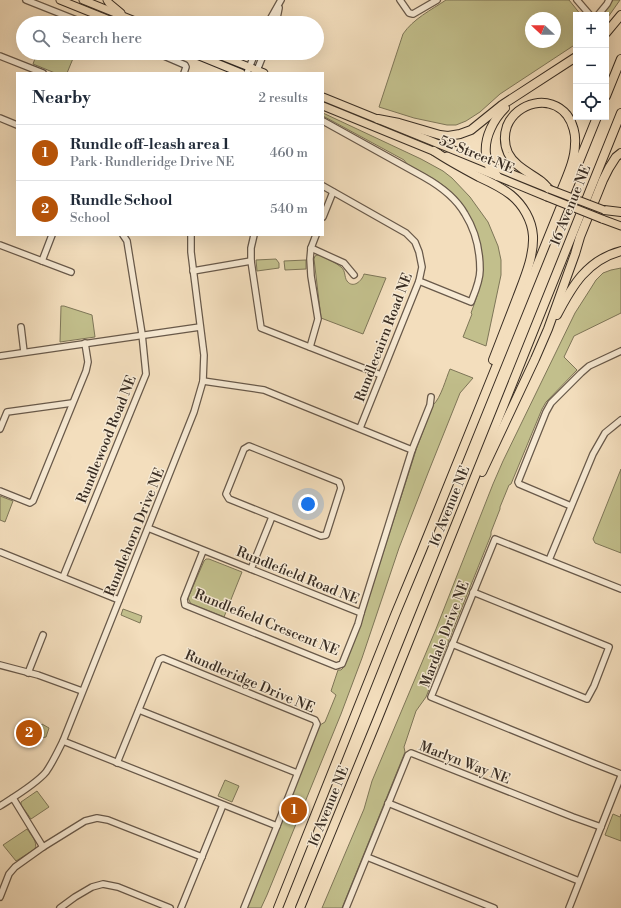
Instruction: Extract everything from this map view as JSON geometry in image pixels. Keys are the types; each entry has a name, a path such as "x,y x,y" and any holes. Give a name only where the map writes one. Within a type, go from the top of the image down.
{"highway":[{"path":"609,29 621,15"},
{"path":"378,119 400,123 440,135 454,136 471,130 502,105 573,59"},
{"path":"609,89 621,59"},
{"path":"497,176 489,166 486,154 489,133 499,115 516,97"},
{"path":"526,291 573,159 575,145 573,127 563,111 547,103 530,104 520,109 511,118 506,129 505,141 508,154 515,163 524,171 538,179 548,193"},
{"name":"16 Avenue NE","path":"300,908 621,113"},
{"name":"16 Avenue NE","path":"278,908 596,120"},
{"path":"434,151 448,160 499,186 511,195 525,211 530,223 533,237 525,277 464,438 460,455"},
{"path":"459,515 470,499 535,359 548,329 600,187 609,168 616,157 621,153"},
{"path":"604,210 621,212"},
{"path":"548,329 571,290 591,265 612,253 621,251"}],"main road":[{"path":"60,0 100,16"},
{"path":"83,0 94,2 124,16"},
{"path":"107,0 125,16"},
{"path":"209,60 239,72"},
{"path":"228,60 248,70 259,72"},
{"name":"52 Street NE","path":"324,97 489,164 602,219 621,226"},
{"name":"52 Street NE","path":"324,106 497,176 604,210 621,217"}],"street":[{"path":"26,0 66,16"},
{"path":"400,0 409,13 413,14 437,0"},
{"path":"577,0 587,12"},
{"path":"600,12 609,0"},
{"path":"90,12 94,2"},
{"path":"272,16 280,3"},
{"path":"277,16 280,3"},
{"path":"0,56 40,72"},
{"path":"173,60 185,65 184,72"},
{"path":"248,70 252,60"},
{"path":"259,72 262,60"},
{"path":"0,118 16,125"},
{"path":"324,122 438,186 454,200 465,214 474,232 480,270 476,290 471,302 419,282"},
{"name":"Rundlecairn Road NE","path":"324,187 406,233 415,242 422,267 419,282 360,428"},
{"path":"324,214 333,192"},
{"path":"42,261 52,236"},
{"name":"Rundlewood Road NE","path":"64,577 146,374 142,334 127,241 123,236"},
{"name":"Rundlehorn Drive NE","path":"0,806 35,782 45,773 63,741 194,412 203,381 204,355 193,271 191,236"},
{"path":"254,236 251,248 251,261 261,328 381,375"},
{"path":"310,347 318,319 311,276 310,259 311,248 316,236"},
{"path":"0,245 71,272"},
{"path":"311,248 344,263 354,275"},
{"path":"193,271 251,261"},
{"path":"21,327 24,352"},
{"path":"0,356 142,334 200,327"},
{"path":"0,491 30,503 33,501 86,371 88,362 85,343"},
{"path":"571,506 519,484 518,482 551,403 589,366 621,351"},
{"path":"203,381 264,390 412,450"},
{"name":"Rundlefield Road NE","path":"148,528 361,613 412,450 430,406 431,396"},
{"path":"0,429 7,412 72,403"},
{"path":"549,560 593,454 605,433 621,420"},
{"path":"249,446 339,482 341,488 326,534 322,536 272,517 229,499 226,494 244,449 249,446"},
{"path":"251,569 272,517"},
{"name":"Mardale Drive NE","path":"621,589 495,539 431,697 621,775"},
{"name":"Rundlefield Crescent NE","path":"203,551 184,599 185,605 336,666 342,664 361,613"},
{"path":"0,552 119,600"},
{"path":"452,644 587,699 594,686 609,647 473,592"},
{"path":"28,673 42,635"},
{"name":"Rundleridge Drive NE","path":"118,762 158,660 163,658 316,720 317,724 244,908"},
{"path":"0,665 38,675 82,691"},
{"path":"139,710 298,773"},
{"path":"63,741 277,826"},
{"name":"Marlyn Way NE","path":"346,908 408,755 411,753 601,827"},
{"path":"569,908 621,775"},
{"path":"13,798 43,847"},
{"path":"388,803 580,881"},
{"path":"181,908 224,805"},
{"path":"0,897 9,874 15,867 43,847 85,821 97,818 108,820 202,857"},
{"path":"367,857 494,908"},
{"path":"60,908 92,887 103,884 118,887 170,908"}],"shaded area":[{"path":"446,0 569,0 579,12 573,12 573,46 500,94 480,112 466,121 456,125 447,125 414,118 379,107 403,34 417,19"},
{"path":"613,0 620,0 609,16 609,12 604,12"},
{"path":"34,60 72,60 67,72 53,72 33,64"},
{"path":"324,113 421,159 443,171 452,178 470,197 488,222 498,246 501,260 501,275 486,346 463,337 472,314 471,313 481,277 481,249 474,226 463,206 448,189 407,164 404,160 324,117"},
{"path":"317,255 321,255 341,267 344,270 347,281 352,284 357,283 364,274 386,278 363,334 321,318 314,259"},
{"path":"276,259 279,263 279,268 257,271 256,260"},
{"path":"306,260 306,269 285,270 284,261"},
{"path":"621,268 621,313 574,336 564,357 577,370 546,402 542,409 500,507 491,535 426,697 416,711 404,747 405,752 342,908 322,908 364,809 372,781 436,629 503,461 575,313 596,280 603,273"},
{"path":"61,306 92,315 95,337 60,342"},
{"path":"450,369 473,378 460,393 428,473 399,548 362,658 341,714 267,895 261,908 246,908 320,725 325,722 336,695 331,691 338,670 343,668 360,625 417,447 433,405 441,393"},
{"path":"621,469 621,553 595,543 593,539"},
{"path":"0,496 13,501 5,522 0,520"},
{"path":"206,559 242,572 224,617 191,604 188,598"},
{"path":"123,609 142,616 140,623 121,615"},
{"path":"42,724 49,728 46,737 41,738 36,732"},
{"path":"225,780 239,786 232,802 218,796"},
{"path":"37,791 49,807 31,819 21,805 21,802"},
{"path":"613,814 620,817 621,814 621,841 605,835"},
{"path":"27,829 35,841 35,849 16,861 3,845"}],"place":[{"name":"Rundle School","path":"29,733"},
{"name":"Rundle off-leash area 1","path":"294,810"}]}
